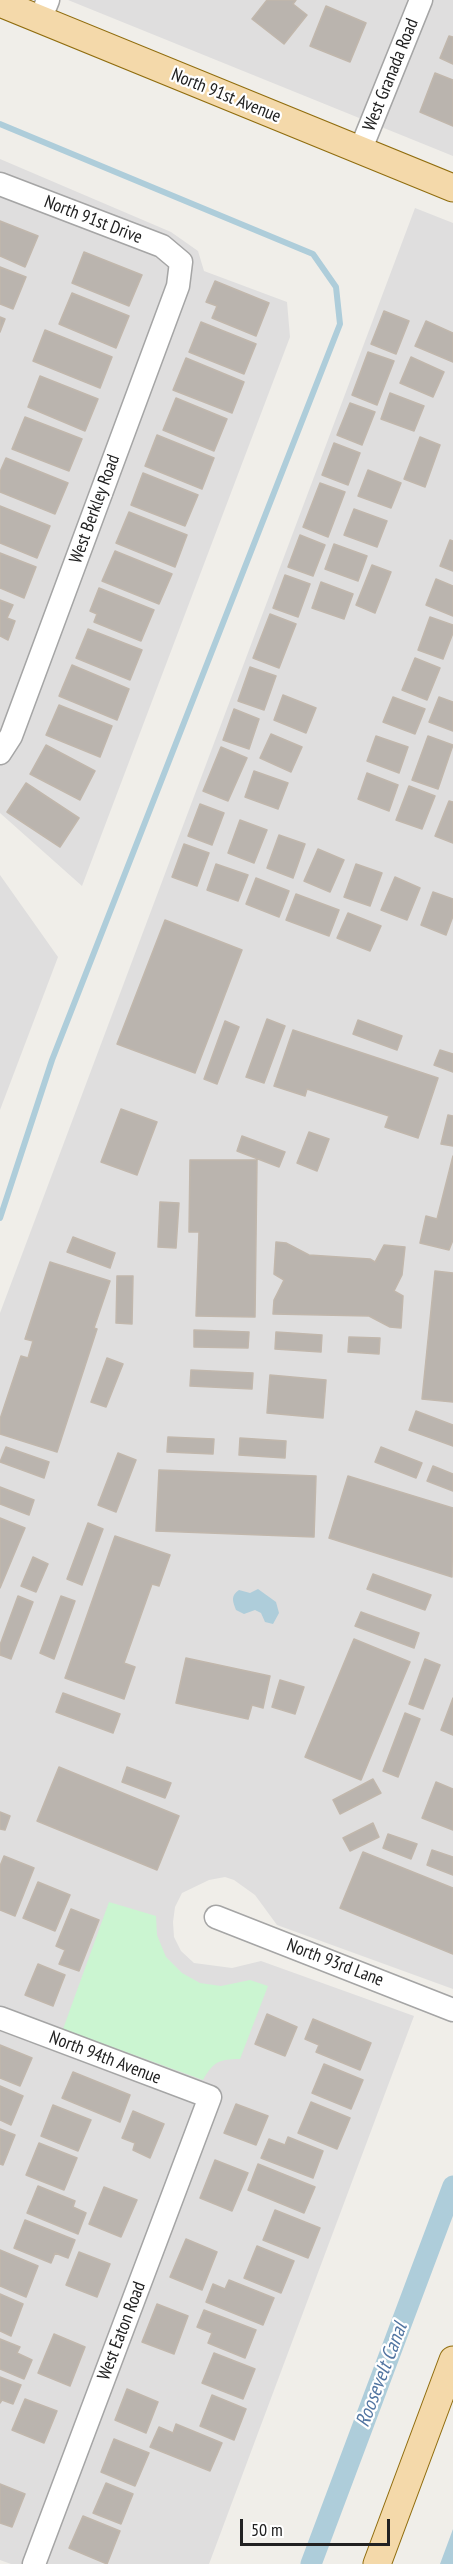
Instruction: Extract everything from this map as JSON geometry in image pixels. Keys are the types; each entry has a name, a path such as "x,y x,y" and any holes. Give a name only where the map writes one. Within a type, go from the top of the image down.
{"main road":[{"name":"North 91st Avenue","path":"0,3 44,10 360,151 453,188"},
{"path":"377,2564 453,2360"}],"street":[{"name":"West Granada Road","path":"360,151 421,0"},
{"name":"North 91st Drive","path":"0,184 162,246 181,262"},
{"name":"West Berkley Road","path":"0,753 11,736 178,286 181,262"},
{"name":"North 93rd Lane","path":"216,1917 453,2010"},
{"name":"North 94th Avenue","path":"0,2018 210,2097"},
{"name":"West Eaton Road","path":"34,2564 210,2097"}],"shaded area":[{"path":"68,0 453,0 453,156"},
{"path":"0,159 171,232 198,251 204,271 287,302 290,337 82,886 0,813"},
{"path":"415,208 453,223 453,1989 277,1925 255,1895 234,1880 225,1877 209,1880 182,1893 175,1907 174,1937 181,1951 194,1963 232,1968 261,1961 414,2016 209,2564 11,2564 0,2560 0,1313"},
{"path":"0,875 58,957 0,1110"}],"green space":[{"path":"109,1902 156,1916 157,1935 166,1957 182,1973 200,1983 221,1986 250,1980 268,1986 240,2059 217,2063 203,2080 63,2029"}],"water":[{"path":"258,1589 276,1602 279,1613 273,1624 265,1622 261,1613 255,1610 244,1614 236,1610 233,1599 236,1592 239,1590 250,1593"},
{"path":"453,2529 453,2564 440,2564"}],"building":[{"path":"267,0 296,0 293,4 307,15 284,44 252,19"},
{"path":"326,6 366,23 350,62 310,46"},
{"path":"449,36 453,37 453,64 440,58"},
{"path":"435,73 453,80 453,126 420,112"},
{"path":"0,221 38,236 25,267 0,256"},
{"path":"84,252 142,275 129,306 72,283"},
{"path":"0,267 26,277 13,309 0,304"},
{"path":"215,281 269,303 256,336 212,318 217,306 206,302"},
{"path":"72,293 129,316 116,348 59,324"},
{"path":"384,311 409,321 396,354 371,344"},
{"path":"0,317 5,319 0,332"},
{"path":"426,321 453,333 453,362 415,346"},
{"path":"201,322 256,344 244,374 189,352"},
{"path":"45,330 112,357 100,388 33,361"},
{"path":"368,352 394,361 377,405 352,395"},
{"path":"411,357 444,372 433,397 400,383"},
{"path":"186,358 244,382 232,413 173,390"},
{"path":"40,376 98,399 85,431 28,407"},
{"path":"390,393 424,406 414,431 381,419"},
{"path":"176,398 227,419 214,451 163,430"},
{"path":"350,403 375,412 362,445 337,435"},
{"path":"25,417 82,439 69,471 12,449"},
{"path":"157,435 214,458 202,489 145,466"},
{"path":"420,437 440,445 425,487 404,479"},
{"path":"334,443 360,453 348,485 322,475"},
{"path":"6,458 68,483 55,514 0,492 0,472"},
{"path":"368,470 401,483 391,508 358,496"},
{"path":"143,473 198,495 185,526 131,505"},
{"path":"320,483 345,492 328,537 303,527"},
{"path":"0,506 50,526 37,558 0,543"},
{"path":"354,509 387,521 377,547 344,535"},
{"path":"129,512 187,535 175,567 116,543"},
{"path":"300,535 325,545 313,576 288,567"},
{"path":"450,540 453,541 453,571 440,566"},
{"path":"334,544 367,556 358,581 325,569"},
{"path":"115,551 172,574 159,604 102,581"},
{"path":"0,553 36,567 24,598 0,588"},
{"path":"372,565 391,572 375,613 356,605"},
{"path":"285,575 310,584 298,617 273,608"},
{"path":"436,579 453,586 453,616 426,605"},
{"path":"321,582 353,594 344,619 312,608"},
{"path":"99,588 154,610 141,641 94,622 97,614 90,611"},
{"path":"0,600 13,605 7,618 15,621 8,640 0,636"},
{"path":"270,614 296,624 279,668 253,658"},
{"path":"430,617 453,625 453,633 443,659 418,650"},
{"path":"88,629 142,650 130,680 76,658"},
{"path":"415,658 440,668 427,700 402,690"},
{"path":"72,665 129,689 117,720 59,696"},
{"path":"250,667 276,676 264,710 238,701"},
{"path":"283,695 316,708 306,733 274,720"},
{"path":"393,697 425,709 415,734 383,722"},
{"path":"439,697 453,702 453,731 429,722"},
{"path":"59,705 112,726 100,757 46,735"},
{"path":"234,709 259,719 249,749 223,740"},
{"path":"271,734 302,747 291,772 260,758"},
{"path":"376,736 408,747 399,773 367,761"},
{"path":"428,736 453,745 438,789 412,780"},
{"path":"46,745 95,771 80,800 30,774"},
{"path":"221,747 247,758 228,801 203,791"},
{"path":"254,771 288,783 278,809 245,797"},
{"path":"367,773 398,785 389,811 358,799"},
{"path":"26,783 79,818 60,847 7,812"},
{"path":"409,786 435,796 422,829 396,820"},
{"path":"449,801 453,802 453,843 435,836"},
{"path":"200,804 224,813 212,845 188,836"},
{"path":"240,820 267,830 254,863 228,853"},
{"path":"279,835 305,844 293,878 267,868"},
{"path":"184,844 209,853 197,886 172,877"},
{"path":"318,849 344,860 330,892 304,881"},
{"path":"216,864 248,875 238,901 207,890"},
{"path":"356,864 382,873 370,906 344,897"},
{"path":"395,877 420,888 407,920 381,910"},
{"path":"256,878 289,891 279,917 246,904"},
{"path":"433,892 453,899 453,916 446,935 421,925"},
{"path":"296,894 339,910 329,936 286,920"},
{"path":"348,913 381,926 370,951 337,938"},
{"path":"165,920 242,950 195,1073 117,1044"},
{"path":"267,1019 285,1026 264,1083 246,1077"},
{"path":"358,1020 402,1036 397,1050 353,1034"},
{"path":"225,1021 239,1027 217,1084 204,1079"},
{"path":"293,1030 438,1078 418,1138 385,1127 389,1116 307,1089 305,1096 274,1086"},
{"path":"440,1050 453,1054 453,1072 434,1065"},
{"path":"121,1109 157,1122 137,1175 101,1162"},
{"path":"448,1115 453,1116 453,1146 441,1144"},
{"path":"309,1132 329,1139 317,1171 297,1163"},
{"path":"242,1136 285,1152 279,1167 237,1151"},
{"path":"453,1156 453,1240 449,1250 420,1243 426,1216 437,1219"},
{"path":"190,1160 257,1160 255,1317 196,1316 199,1232 189,1232"},
{"path":"160,1202 179,1203 176,1248 158,1247"},
{"path":"73,1237 115,1253 110,1268 67,1252"},
{"path":"276,1242 286,1243 309,1255 370,1259 375,1262 384,1245 405,1247 402,1275 394,1291 403,1296 401,1328 390,1327 369,1316 273,1314 274,1300 284,1280 274,1274"},
{"path":"50,1262 110,1281 57,1452 0,1434 0,1419 21,1356 28,1358 33,1341 25,1339"},
{"path":"435,1271 453,1273 453,1402 422,1399"},
{"path":"117,1276 133,1276 132,1324 116,1323"},
{"path":"194,1330 249,1332 248,1348 194,1347"},
{"path":"276,1332 322,1335 321,1352 275,1349"},
{"path":"349,1337 380,1338 379,1354 348,1352"},
{"path":"107,1358 123,1364 106,1407 91,1402"},
{"path":"191,1370 253,1373 252,1389 190,1386"},
{"path":"270,1375 326,1380 323,1418 267,1413"},
{"path":"416,1411 453,1425 453,1446 409,1430"},
{"path":"168,1437 214,1439 213,1454 167,1452"},
{"path":"240,1438 286,1441 285,1458 239,1455"},
{"path":"6,1447 49,1462 44,1478 0,1462"},
{"path":"381,1447 422,1463 416,1478 375,1462"},
{"path":"118,1453 136,1460 116,1512 98,1505"},
{"path":"433,1466 453,1474 453,1491 427,1481"},
{"path":"159,1470 316,1476 314,1537 156,1531"},
{"path":"348,1476 453,1508 452,1577 329,1538"},
{"path":"0,1487 34,1500 29,1515 0,1504"},
{"path":"0,1518 25,1528 0,1588"},
{"path":"88,1523 103,1529 82,1585 67,1579"},
{"path":"115,1536 170,1555 159,1586 152,1584 124,1663 135,1667 124,1699 65,1678"},
{"path":"33,1557 48,1564 36,1592 21,1586"},
{"path":"373,1574 431,1595 425,1610 367,1589"},
{"path":"18,1596 33,1602 11,1659 0,1655 0,1645"},
{"path":"61,1596 75,1601 54,1659 40,1653"},
{"path":"361,1612 419,1633 414,1648 355,1626"},
{"path":"354,1639 410,1662 361,1780 305,1757"},
{"path":"186,1658 270,1676 263,1708 252,1705 248,1719 176,1703"},
{"path":"425,1659 440,1665 423,1709 409,1704"},
{"path":"280,1680 304,1687 295,1714 272,1707"},
{"path":"63,1693 120,1714 113,1733 56,1712"},
{"path":"453,1698 453,1735 441,1730"},
{"path":"405,1713 420,1719 398,1777 383,1771"},
{"path":"59,1767 179,1816 157,1870 37,1821"},
{"path":"127,1767 171,1783 165,1798 122,1782"},
{"path":"373,1779 381,1793 340,1814 333,1800"},
{"path":"436,1782 453,1789 453,1830 422,1818"},
{"path":"0,1812 10,1816 5,1830 0,1829"},
{"path":"373,1823 379,1837 350,1851 343,1838"},
{"path":"388,1834 417,1844 411,1859 383,1848"},
{"path":"432,1850 453,1857 453,1875 427,1865"},
{"path":"363,1852 453,1888 453,1954 340,1908"},
{"path":"4,1856 34,1868 15,1916 0,1910 0,1866"},
{"path":"38,1882 70,1895 55,1931 23,1918"},
{"path":"71,1909 99,1920 79,1971 59,1964 65,1950 56,1946"},
{"path":"38,1964 65,1975 53,2006 25,1995"},
{"path":"267,2014 297,2027 285,2056 255,2044"},
{"path":"313,2019 371,2043 360,2070 316,2052 319,2045 305,2039"},
{"path":"0,2045 32,2058 20,2086 0,2078"},
{"path":"324,2064 363,2080 351,2109 312,2093"},
{"path":"73,2072 130,2095 120,2122 62,2098"},
{"path":"0,2086 23,2096 11,2125 0,2120"},
{"path":"311,2102 350,2118 337,2149 298,2133"},
{"path":"236,2104 268,2116 256,2145 224,2133"},
{"path":"53,2105 91,2120 78,2151 41,2136"},
{"path":"133,2111 164,2124 150,2158 133,2150 135,2143 122,2138"},
{"path":"0,2129 15,2135 3,2165 0,2164"},
{"path":"288,2137 323,2151 313,2178 261,2158 269,2139 285,2145"},
{"path":"39,2143 77,2158 64,2190 26,2175"},
{"path":"215,2160 248,2173 232,2211 200,2198"},
{"path":"258,2164 315,2187 304,2213 248,2190"},
{"path":"38,2186 75,2201 73,2207 86,2213 78,2234 27,2213"},
{"path":"104,2187 137,2200 121,2237 89,2224"},
{"path":"275,2210 320,2228 308,2258 263,2240"},
{"path":"25,2220 75,2240 68,2258 55,2253 51,2263 14,2248"},
{"path":"186,2239 217,2252 202,2290 170,2277"},
{"path":"257,2246 294,2261 281,2293 244,2278"},
{"path":"0,2250 38,2266 26,2297 0,2286"},
{"path":"79,2252 110,2264 97,2297 66,2285"},
{"path":"229,2280 274,2298 263,2325 206,2302 213,2284 225,2289"},
{"path":"0,2294 23,2304 11,2336 0,2331"},
{"path":"157,2304 188,2316 174,2354 142,2342"},
{"path":"204,2310 256,2330 245,2358 208,2343 212,2333 197,2327"},
{"path":"54,2334 85,2347 70,2386 38,2373"},
{"path":"0,2339 20,2347 17,2353 32,2360 24,2379 0,2369"},
{"path":"214,2353 255,2369 243,2399 202,2383"},
{"path":"0,2377 21,2385 13,2404 2,2400 0,2403"},
{"path":"127,2389 158,2402 146,2433 115,2420"},
{"path":"212,2395 246,2409 234,2440 200,2426"},
{"path":"25,2399 57,2411 44,2443 12,2430"},
{"path":"176,2424 222,2443 210,2471 150,2447 159,2427 173,2433"},
{"path":"114,2439 149,2453 135,2486 101,2472"},
{"path":"106,2483 133,2494 121,2524 93,2513"},
{"path":"0,2484 25,2494 12,2527 0,2523"},
{"path":"83,2516 120,2531 107,2564 69,2548"}],"waterway":[{"path":"0,124 313,254 336,287 340,324 52,1060 0,1218"},
{"name":"Roosevelt Canal","path":"311,2564 453,2186"}]}
